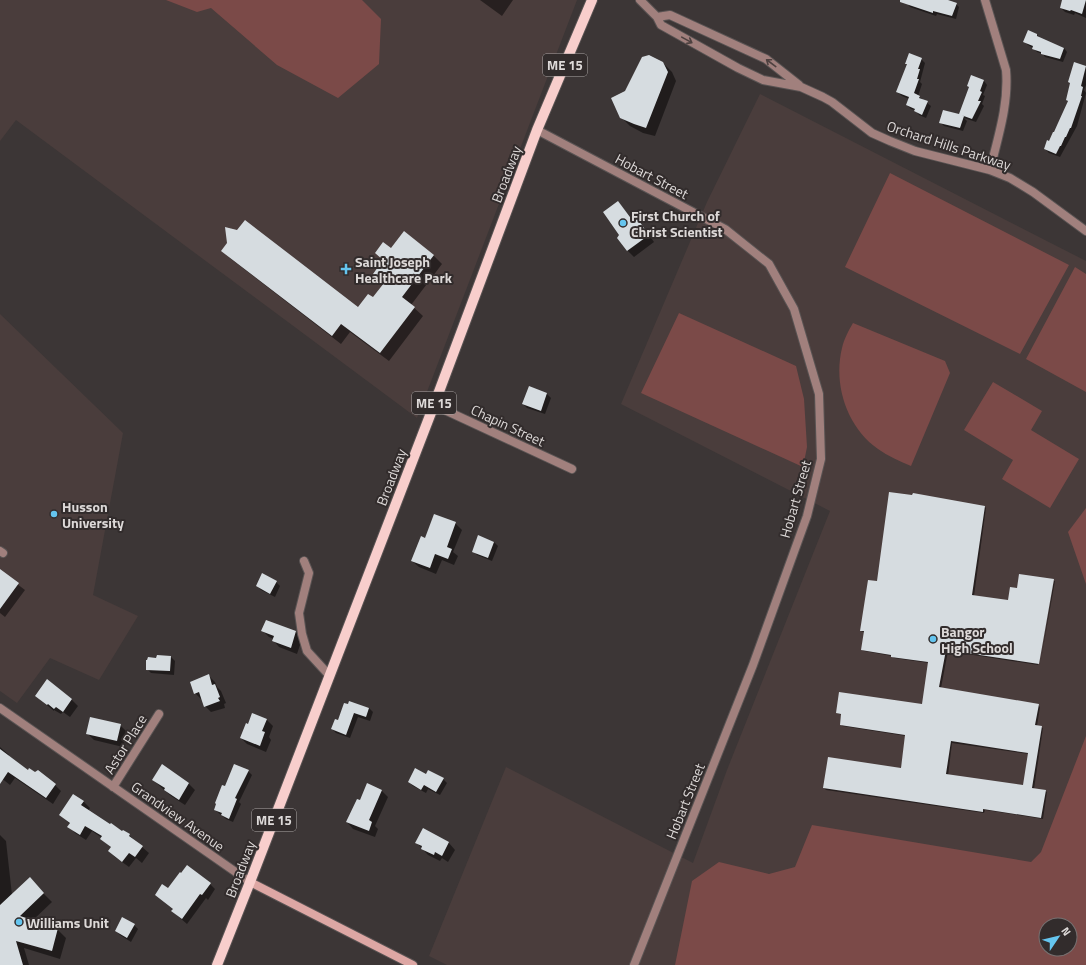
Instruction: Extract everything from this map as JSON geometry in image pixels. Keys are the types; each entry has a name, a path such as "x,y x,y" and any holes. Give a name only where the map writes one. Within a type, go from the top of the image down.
{"main road":[{"name":"Broadway","path":"216,965 250,882 434,405 537,130 592,0"}],"street":[{"name":"Orchard Hills Parkway","path":"640,0 647,9 657,17 662,25 738,68 763,80 801,87 828,99 872,133 890,141 915,151 990,170 1010,178 1033,192 1086,231"},
{"path":"985,0 1006,70 1007,90 1005,108 990,170"},
{"name":"Orchard Hills Parkway","path":"657,17 670,15 748,50 766,59 801,87"},
{"name":"Hobart Street","path":"537,130 725,229 769,264 794,309 819,394 821,459 807,516 750,672 634,965"},
{"name":"Chapin Street","path":"434,405 572,469"},
{"path":"304,561 308,573 299,613 302,634 307,651 329,675"},
{"name":"Grandview Avenue","path":"0,708 250,882 413,965"},
{"name":"Astor Place","path":"113,787 159,714"}],"shaded area":[{"name":"Saint Joseph Healthcare Park","path":"0,0 577,0 417,418 16,120 0,141"},
{"path":"166,0 362,0 381,19 379,64 338,98 277,65 211,8 197,12"},
{"name":"Bangor High School","path":"760,94 1086,261 1086,808 928,965 447,965 429,956 506,767 693,863 727,770 830,511 621,404 707,202"},
{"path":"890,173 1069,265 1020,354 845,267"},
{"path":"1075,267 1086,274 1086,392 1026,359"},
{"path":"679,313 796,366 804,399 807,447 803,467 641,393"},
{"name":"Husson University","path":"0,314 123,433 93,595 138,616 99,680 50,658 17,703 0,691"},
{"path":"853,323 945,361 950,373 911,466 886,454 867,440 858,429 845,404 839,376 840,362 844,341"},
{"path":"993,382 1042,411 1031,430 1079,459 1050,508 1002,479 1013,460 964,430"},
{"path":"1086,508 1086,584 1068,532"},
{"path":"1086,736 1086,965 675,965 692,881 719,862 769,874 795,867 812,825 1031,862 1041,852"}],"building":[{"path":"900,0 948,0 957,3 952,16 933,11 933,13 900,2"},
{"path":"1062,0 1086,0 1082,14 1060,8"},
{"path":"1028,30 1037,34 1037,36 1064,48 1060,59 1041,54 1041,52 1032,49 1033,46 1023,42"},
{"path":"909,53 922,58 918,69 920,69 917,79 919,79 914,93 920,96 919,98 928,101 922,115 914,111 915,109 906,105 909,97 896,92 907,64 905,64"},
{"path":"649,55 663,62 668,72 646,128 620,118 611,98 625,91 642,57"},
{"path":"1074,62 1086,66 1081,86 1083,87 1082,96 1071,128 1056,154 1044,149 1047,140 1049,141 1054,132 1068,101 1066,100 1070,83 1068,82"},
{"path":"971,75 984,80 980,91 982,92 978,101 981,101 972,119 964,116 960,128 939,123 943,110 959,114 969,87 967,86"},
{"path":"618,201 633,221 637,218 649,235 627,251 617,238 619,235 603,212"},
{"path":"245,220 358,307 368,294 373,297 384,283 373,274 383,260 375,253 383,242 391,248 404,231 434,255 402,297 415,307 380,353 341,324 332,336 221,251 227,243 225,227 237,230"},
{"path":"529,386 547,393 541,411 522,404"},
{"path":"889,492 912,495 913,493 985,506 972,595 1008,600 1010,587 1017,588 1019,574 1054,579 1039,664 946,650 939,687 1039,704 1035,725 1042,726 1032,788 1046,790 1041,818 983,809 983,812 823,788 828,757 901,768 905,735 840,725 841,714 836,713 839,692 922,704 928,662 891,657 891,655 861,650 864,631 860,631 868,580 877,581","holes":["951,741 1028,753 1023,785 946,774"]},
{"path":"434,514 456,522 447,547 452,549 448,559 435,554 430,568 411,561 421,536 425,538"},
{"path":"478,535 494,542 488,558 472,552"},
{"path":"0,569 19,583 0,609"},
{"path":"262,573 277,581 270,594 256,586"},
{"path":"266,620 296,631 291,648 272,641 274,636 261,631"},
{"path":"157,655 171,656 170,671 146,670 146,660 148,657 156,658"},
{"path":"209,674 212,685 215,684 220,701 204,707 199,692 194,694 190,682"},
{"path":"47,679 72,699 63,712 56,707 54,709 48,704 47,705 35,696"},
{"path":"349,701 369,708 366,717 354,713 346,735 331,729 335,719 338,720 344,703 348,704"},
{"path":"252,713 267,719 262,731 265,732 260,746 240,738"},
{"path":"90,717 121,724 117,741 86,734"},
{"path":"0,749 28,770 29,768 35,772 38,770 56,784 46,798 8,772 0,784"},
{"path":"162,764 189,783 179,800 164,790 165,788 152,780"},
{"path":"234,764 249,770 235,798 237,799 229,819 221,815 222,813 214,810 222,785 225,786"},
{"path":"415,768 426,774 428,770 444,778 436,792 424,785 421,790 408,782"},
{"path":"367,783 382,790 369,820 372,822 369,831 346,822 357,799 360,800"},
{"path":"73,794 84,801 81,805 110,824 111,823 122,831 123,830 130,834 129,836 143,846 135,857 129,853 122,862 108,851 111,847 100,839 102,836 85,826 80,835 67,827 70,823 59,815"},
{"path":"423,828 449,842 442,856 435,852 434,855 421,849 422,846 415,843"},
{"path":"187,865 211,883 202,895 200,894 182,919 171,911 173,909 155,895 162,884 168,888"},
{"name":"Williams Unit","path":"30,877 44,893 20,916 58,928 52,951 16,941 23,965 0,965 0,905"},
{"path":"122,917 135,924 127,938 115,931"}],"place":[{"name":"First Church of Christ Scientist","path":"623,223"},
{"name":"Saint Joseph Healthcare Park","path":"346,269"},
{"name":"Husson University","path":"54,514"},
{"name":"Bangor High School","path":"933,639"},
{"name":"Williams Unit","path":"19,922"}]}
